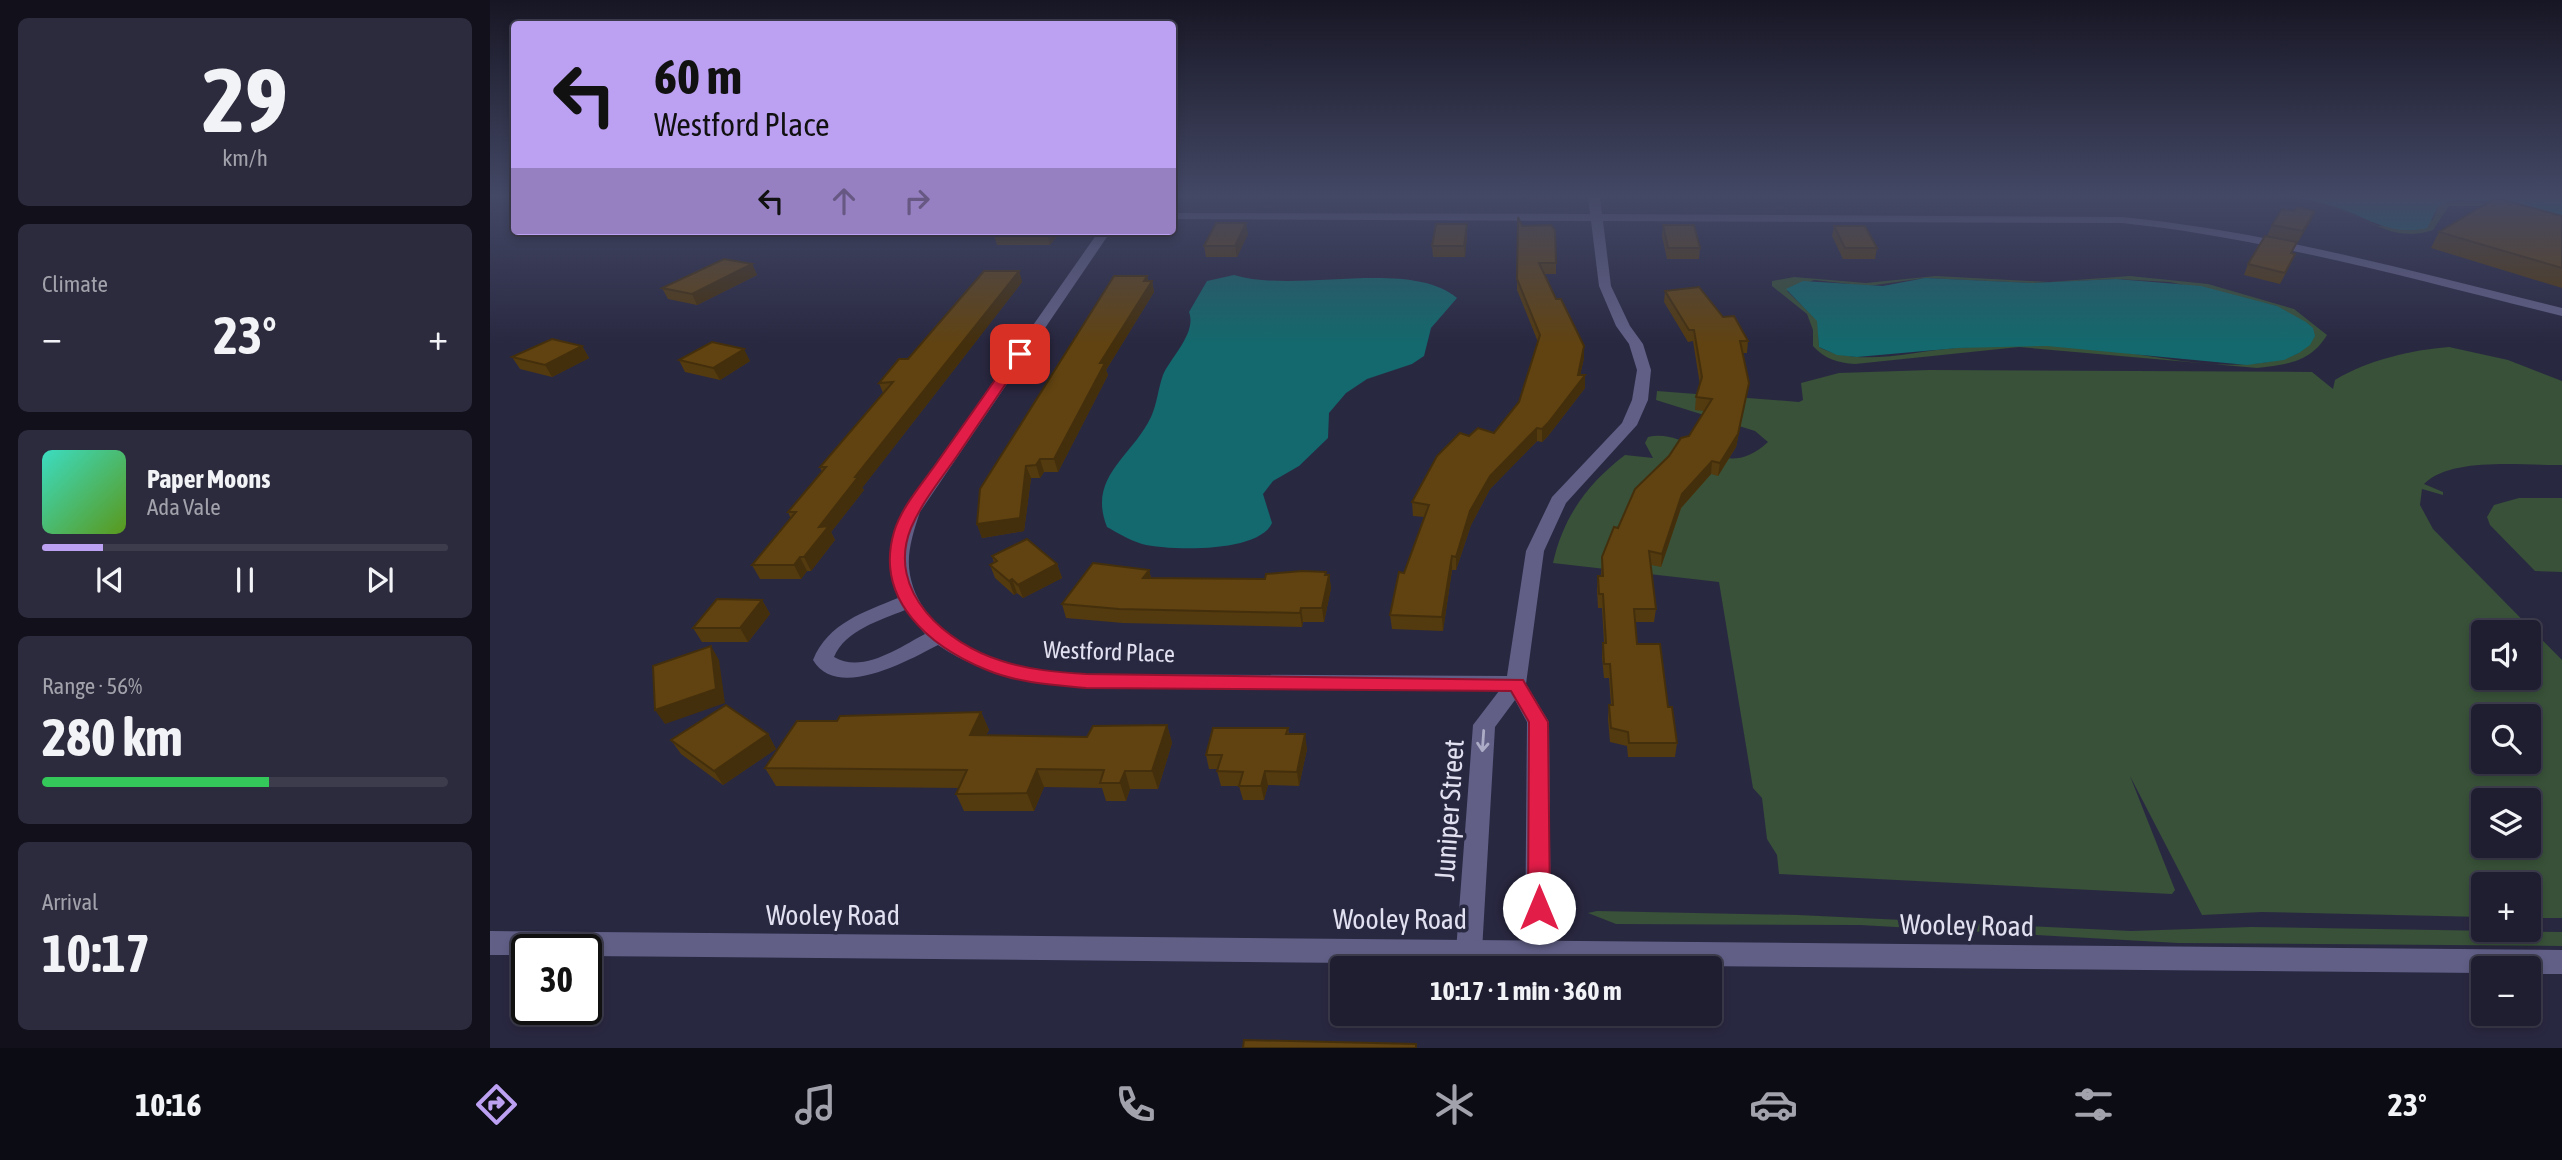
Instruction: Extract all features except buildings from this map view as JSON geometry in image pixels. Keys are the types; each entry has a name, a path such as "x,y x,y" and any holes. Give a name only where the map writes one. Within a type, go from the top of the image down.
{"street":[{"name":"Westford Place","path":"1095,246 911,512 903,530 897,556 900,585 907,602 938,636 993,665 1034,676 1086,681 1516,684"},
{"path":"1538,952 1538,722 1516,684 1531,566 1543,530 1558,500 1629,425 1640,400 1644,370 1636,344 1613,307 1605,286 1600,246"},
{"path":"2288,246 2562,312"},
{"path":"907,602 837,636 826,649 823,660 832,667 851,671 871,667 938,636"},
{"name":"Juniper Street","path":"1469,951 1484,725 1516,684"},
{"name":"Wooley Road","path":"490,943 1469,951 2375,963 2562,962"}],"shaded area":[{"path":"1234,275 1260,280 1289,281 1382,278 1411,280 1436,286 1457,298 1431,328 1424,356 1412,364 1367,379 1346,393 1329,413 1328,438 1299,466 1273,481 1263,494 1272,523 1264,533 1233,545 1213,547 1172,548 1142,544 1107,527 1102,510 1107,481 1151,417 1163,375 1186,336 1191,320 1189,312 1207,281"},
{"path":"1936,276 2049,282 2130,276 2208,284 2294,309 2327,335 2305,357 2288,363 2257,368 2201,363 2251,364 2299,353 2277,306 2170,282 2116,279 2032,283 1925,278 1868,286 1814,280 1787,291 1818,321 1819,347 1851,356 2045,345 2099,349 2200,363 2019,347 1855,364 1827,357 1813,346 1813,330 1807,314 1772,286 1772,281 1794,277 1866,283"},
{"path":"1925,278 2032,283 2116,279 2201,286 2277,306 2306,322 2313,328 2315,336 2310,345 2284,360 2247,365 2047,346 1958,348 1857,357 1837,355 1819,347 1817,321 1786,289 1803,281 1883,286"},
{"path":"2449,347 2508,360 2562,381 2562,465 2490,464 2452,469 2436,475 2424,484 2443,492 2443,495 2422,489 2420,505 2433,529 2523,620 2471,620 2471,690 2541,690 2541,639 2562,660 2562,918 2541,918 2541,872 2471,872 2471,917 2262,912 2202,915 2130,776 2175,890 2172,894 1779,874 1777,855 1767,839 1762,798 1753,788 1719,582 1553,563 1570,516 1600,477 1625,455 1653,458 1645,443 1648,437 1664,436 1721,457 1736,458 1751,454 1768,442 1755,431 1656,400 1657,391 1799,402 1803,400 1801,383 1839,373 1929,370 2312,372 2333,389 2335,380 2348,373 2405,353"},
{"path":"2519,498 2562,498 2562,572 2535,571 2490,525 2487,517 2494,505"},
{"path":"1588,913 1798,915 2131,931 2251,927 2471,931 2471,942 2541,942 2541,932 2562,932 2562,946 2178,943 1860,925 1616,924"}],"route":[{"path":"1020,354 924,492 903,530 897,556 900,585 907,602 938,636 993,665 1034,676 1086,681 1516,684 1538,722 1539,908"}]}
